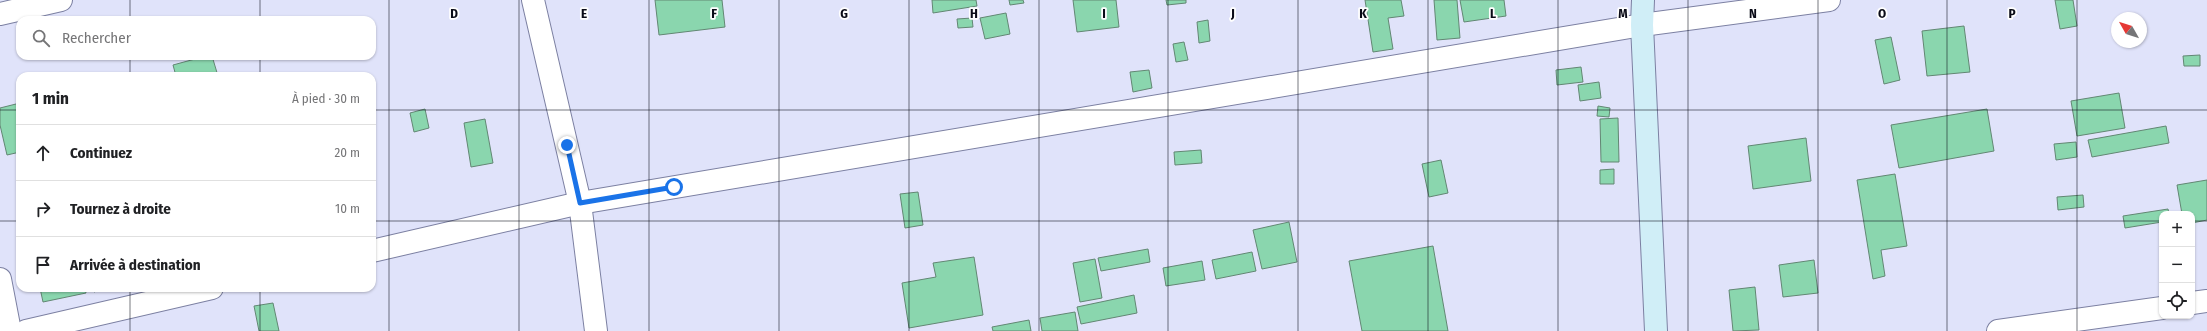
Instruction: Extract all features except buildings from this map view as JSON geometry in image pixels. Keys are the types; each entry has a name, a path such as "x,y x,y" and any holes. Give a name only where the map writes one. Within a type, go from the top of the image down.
{"street":[{"path":"0,14 32,4 61,0"},
{"path":"533,0 580,203 596,331"},
{"path":"1643,0 1642,25 1656,331"},
{"path":"376,250 580,203 1642,25 1829,0"},
{"path":"0,279 10,331"},
{"path":"26,331 195,292"},
{"path":"2195,303 2207,301"},
{"path":"1998,331 2159,308"}],"route":[{"path":"567,145 580,203 674,187"}]}
